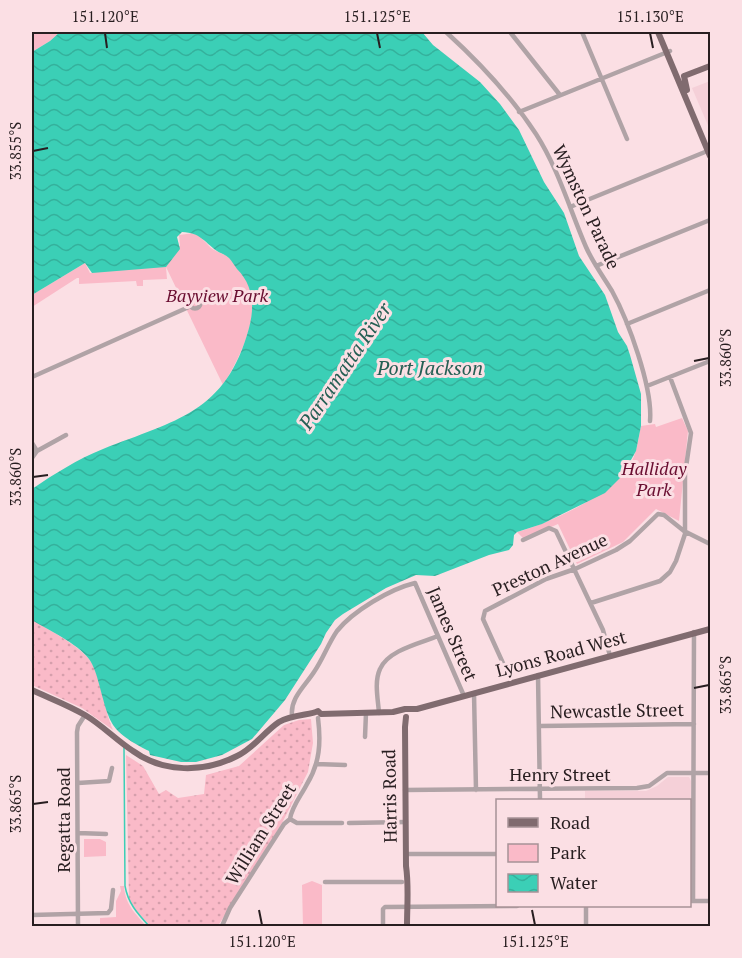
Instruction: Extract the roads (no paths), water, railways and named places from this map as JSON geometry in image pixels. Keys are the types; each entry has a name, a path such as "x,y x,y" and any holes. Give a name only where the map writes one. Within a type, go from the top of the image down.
{"main road":[{"path":"660,32 710,149"},
{"path":"681,78 711,66"},
{"name":"Lyons Road West","path":"404,714 538,675 711,629"},
{"path":"32,690 85,715 127,748 144,758 165,766 192,768 213,765 246,751 272,728 292,716 379,712 404,714"},
{"name":"Harris Road","path":"404,714 407,927"}],"street":[{"name":"Wymston Parade","path":"446,32 480,62 537,136 587,250 612,291 627,324 647,386 650,421"},
{"path":"510,32 560,95"},
{"path":"582,32 627,139"},
{"path":"519,112 668,51"},
{"path":"570,207 710,149"},
{"path":"596,266 711,220"},
{"path":"627,324 711,290"},
{"path":"32,377 191,306"},
{"path":"647,386 711,361"},
{"path":"591,603 663,579 676,561 684,531 685,474 691,433 670,377"},
{"path":"32,458 37,451 66,435"},
{"path":"32,443 37,451"},
{"name":"Preston Avenue","path":"512,683 487,630 483,614 496,604 546,579 575,569 630,541 658,514 664,515 684,531"},
{"path":"523,540 549,528 556,531 603,630 610,656"},
{"path":"684,531 711,544"},
{"name":"James Street","path":"292,716 292,701 320,663 336,633 349,618 383,597 415,583 464,696"},
{"path":"694,632 691,901 711,901"},
{"path":"379,712 377,686 383,664 395,654 438,636"},
{"path":"538,675 540,799"},
{"path":"474,693 476,790"},
{"path":"365,737 366,713"},
{"name":"Regatta Road","path":"78,927 77,732 85,715"},
{"name":"William Street","path":"222,927 240,891 284,824 290,819 291,811 309,782 316,764 320,741 318,715"},
{"name":"Newcastle Street","path":"540,726 694,724"},
{"path":"316,764 345,765"},
{"path":"78,783 109,781 112,768"},
{"name":"Henry Street","path":"405,790 637,788 653,783 667,773 711,773"},
{"path":"290,819 297,823 342,823"},
{"path":"349,823 406,822"},
{"path":"78,833 106,834"},
{"path":"406,854 496,854"},
{"path":"325,882 405,882"},
{"path":"32,915 108,913 111,909 113,890"},
{"path":"383,927 383,908 496,906"},
{"path":"586,907 586,927"}],"water":[{"name":"Port Jackson","path":"60,32 422,32 433,45 480,82 519,130 544,182 564,213 579,256 605,295 618,332 627,346 641,394 641,426 636,451 622,476 605,493 542,524 517,532 509,550 489,555 435,576 416,575 386,588 343,614 335,620 326,633 285,700 252,739 222,755 196,762 181,762 150,755 149,751 119,732 109,718 96,674 89,659 70,642 32,620 32,489 84,457 153,430 195,410 212,396 227,379 239,356 251,320 251,296 242,275 229,258 198,236 182,232 177,237 180,249 166,267 92,273 85,263 32,295 32,52"}],"waterway":[{"path":"124,747 125,886 128,898 149,926"}],"park label":[{"name":"Bayview Park","path":"217,296"},
{"name":"Halliday Park","path":"654,479"}],"water label":[{"name":"Parramatta River","path":"345,366"}]}
